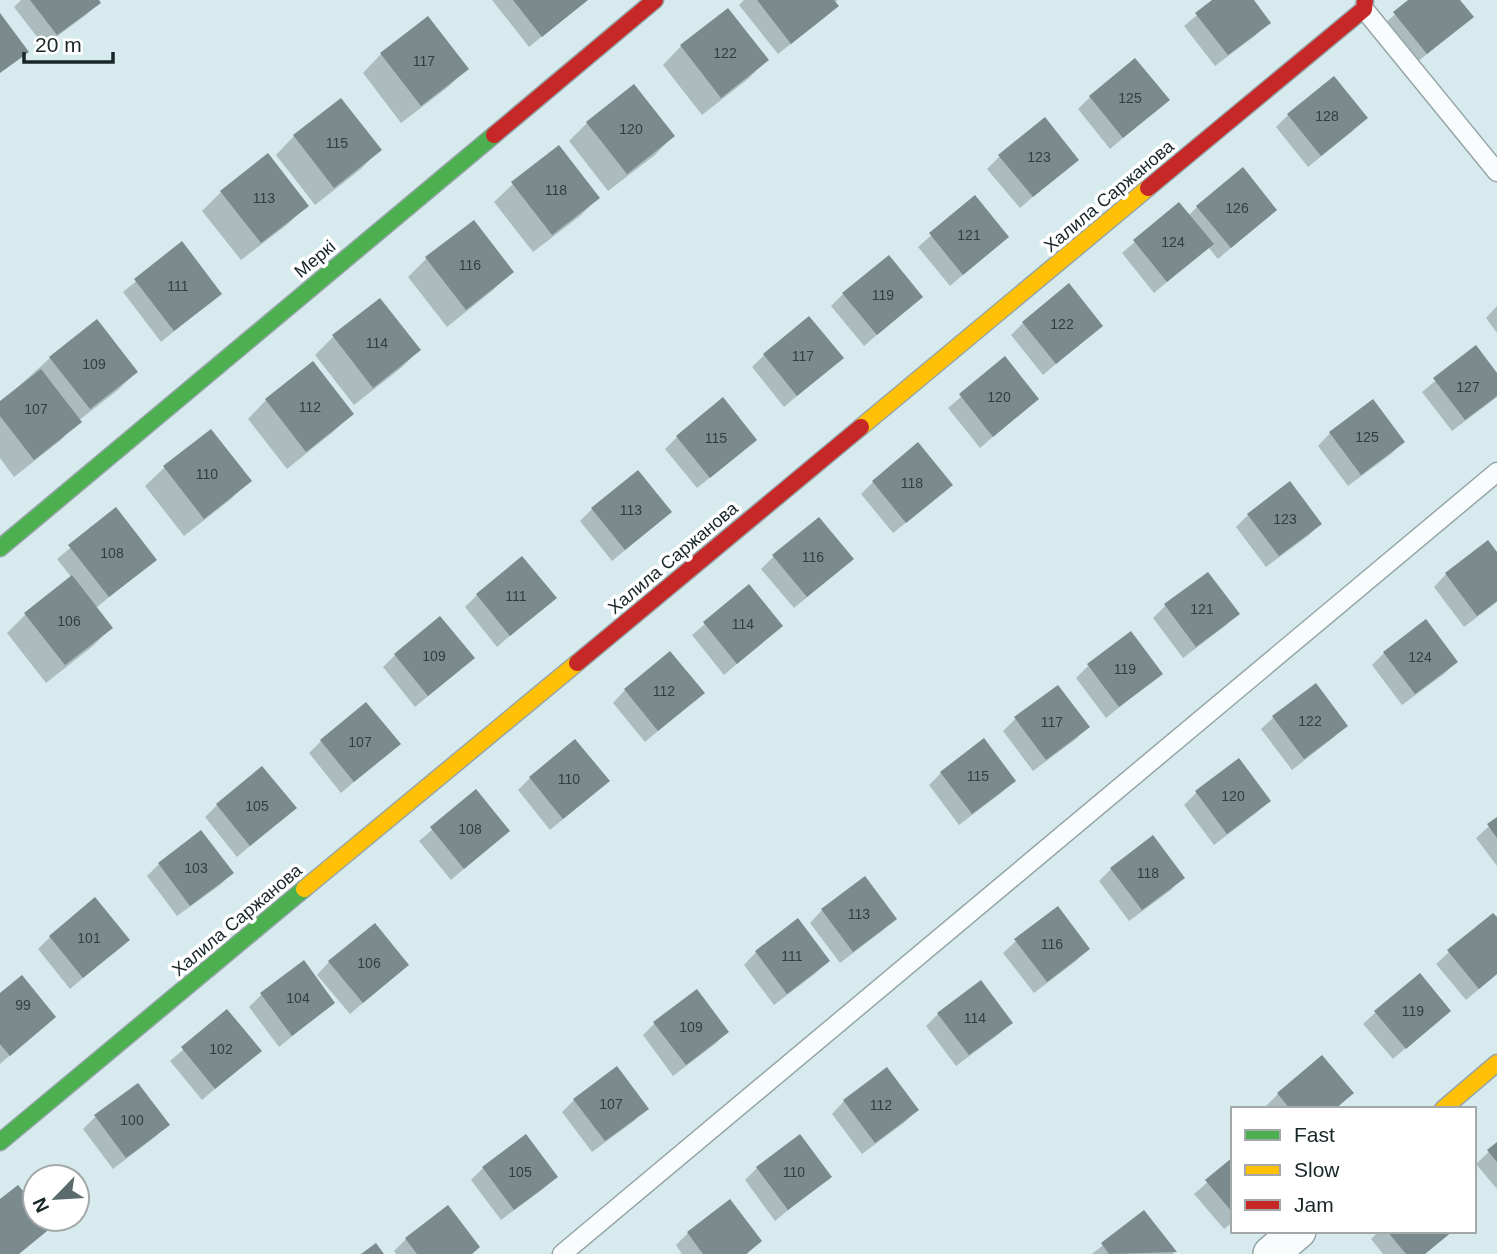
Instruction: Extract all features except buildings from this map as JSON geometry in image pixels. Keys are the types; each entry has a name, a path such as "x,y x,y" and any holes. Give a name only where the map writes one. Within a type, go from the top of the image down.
{"street":[{"name":"Меркі","path":"0,548 655,0"},
{"name":"Халила Саржанова","path":"0,1143 1365,5"},
{"path":"1445,1107 1497,1063"},
{"path":"1270,1254 1295,1233"}],"lane":[{"path":"1365,5 1497,172"},
{"path":"562,1254 1497,472"}],"traffic: fast":[{"path":"0,548 494,135"},
{"path":"0,1142 304,889"}],"traffic: slow":[{"path":"861,427 1148,188"},
{"path":"304,889 577,663"},
{"path":"1445,1107 1497,1063"}],"traffic: jam":[{"path":"494,135 655,0"},
{"path":"1148,188 1364,9 1365,0"},
{"path":"577,663 861,427"}]}
